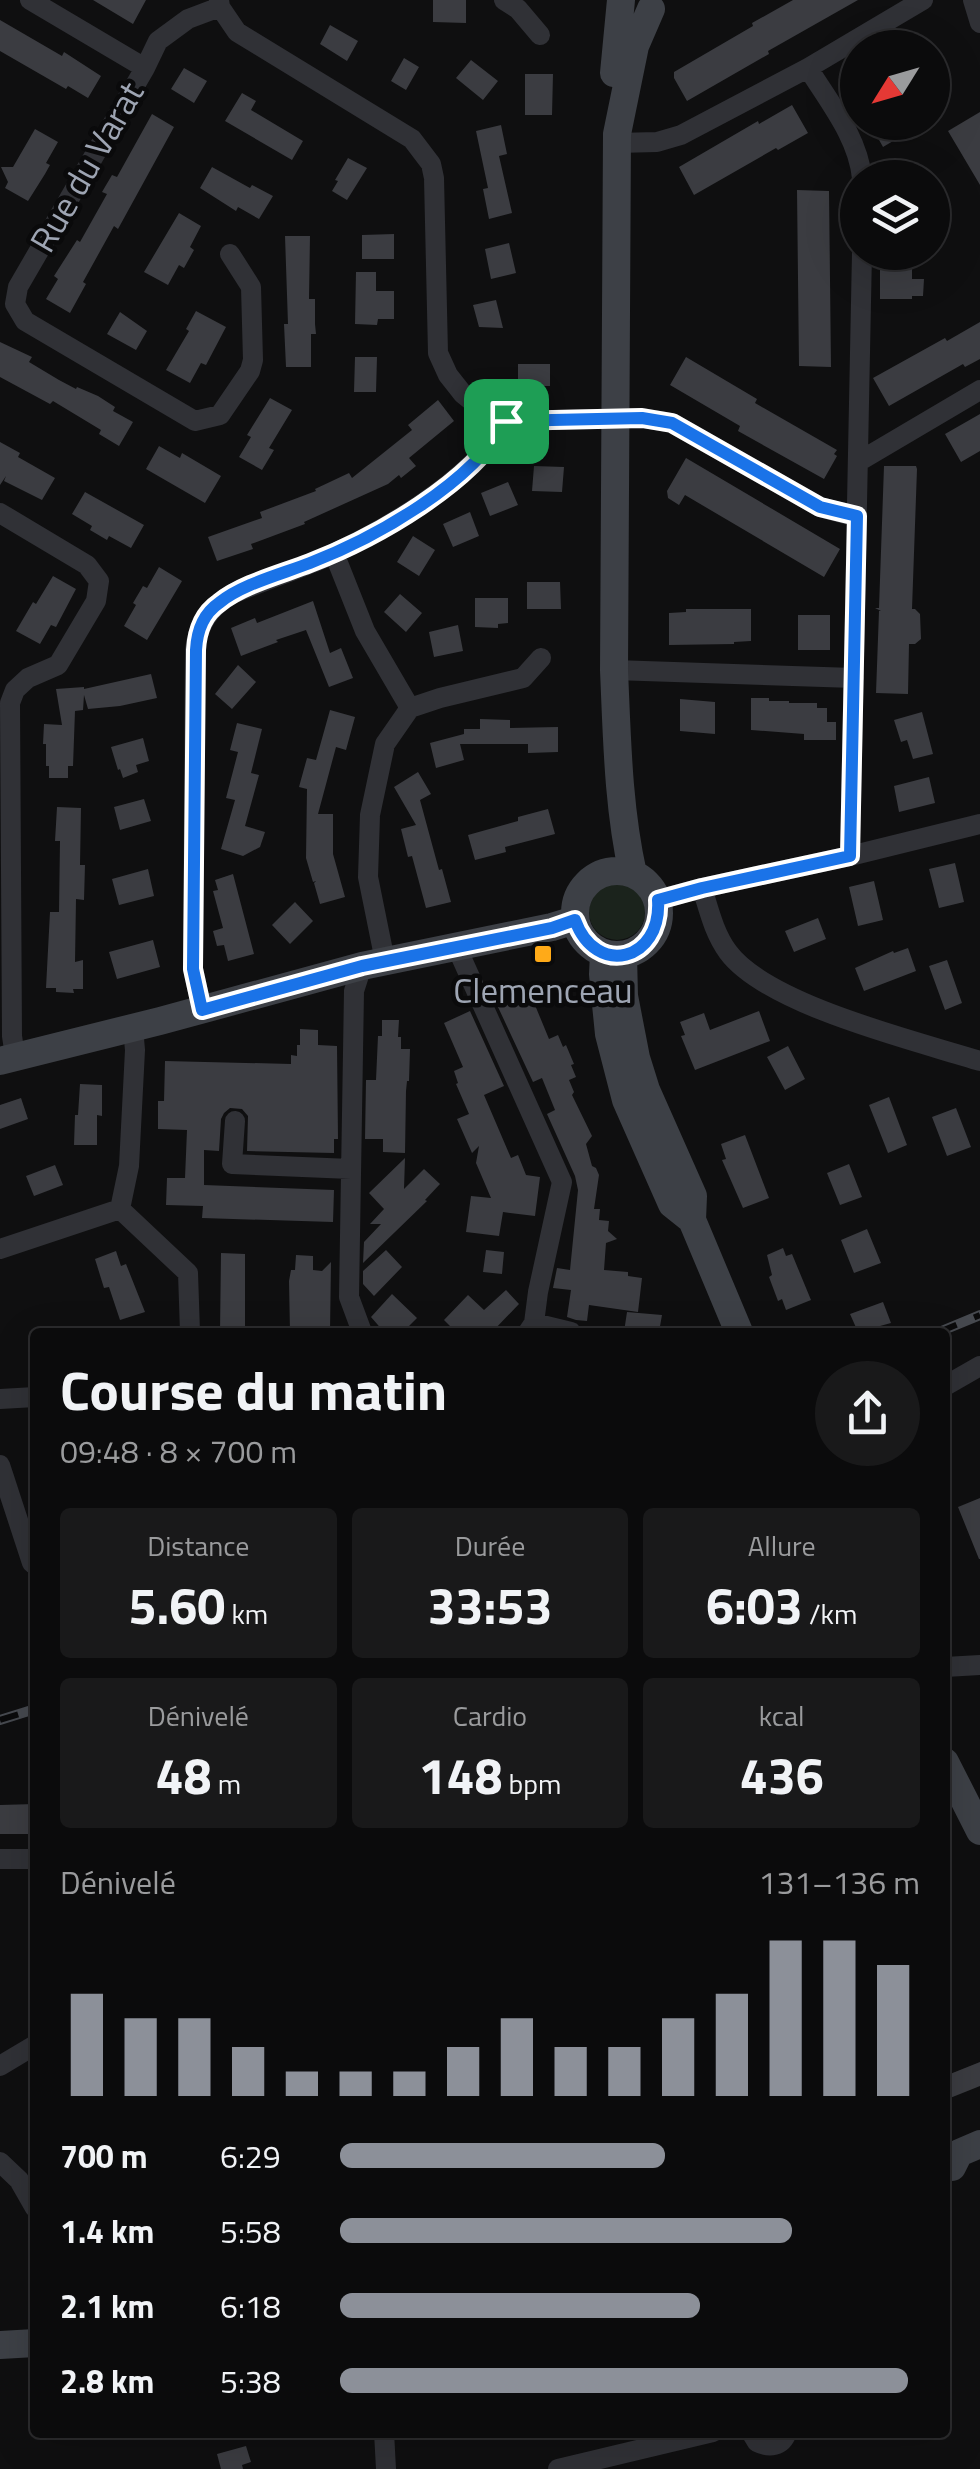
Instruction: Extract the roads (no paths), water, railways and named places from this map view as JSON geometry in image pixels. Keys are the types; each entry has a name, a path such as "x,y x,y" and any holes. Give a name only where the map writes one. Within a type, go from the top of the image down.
{"street":[{"path":"30,0 145,68"},
{"path":"504,0 540,36"},
{"path":"617,139 657,142 681,135 808,68 923,0"},
{"path":"972,0 980,23"},
{"path":"633,874 624,834 614,670 617,139 612,88 643,2"},
{"path":"220,4 237,32 382,119 423,151 434,178 438,353 448,375 464,394 506,421 656,418 672,423 820,507 857,516"},
{"name":"Rue du Varat","path":"220,4 158,41 18,287 15,304 25,321 195,421 220,415 253,360 251,286 230,254"},
{"path":"808,68 851,138 859,160"},
{"path":"850,856 862,270"},
{"path":"858,462 980,390"},
{"path":"202,1010 193,969 197,636 208,613 230,595 334,553 394,522 477,461 497,439 506,421"},
{"path":"0,513 86,566 99,581 96,600 58,666 28,678 15,690 10,703 12,1036 7,1059 374,964 575,920"},
{"path":"334,553 364,631 410,708"},
{"path":"361,1328 350,1297 354,991 374,964 368,877 370,815 385,744 410,708 523,678 542,658"},
{"path":"614,670 854,678"},
{"path":"596,876 607,834 616,739"},
{"path":"658,900 980,824"},
{"path":"608,871 633,874 648,884 658,900 659,918 653,935 640,948 614,954 590,946 575,920 578,894 596,876 608,871"},
{"path":"702,888 714,930 729,954 755,977 823,1012 980,1061"},
{"path":"457,948 562,1182 531,1328"},
{"path":"614,954 646,1090 692,1196 692,1220 736,1328"},
{"path":"120,1209 129,1166 133,1028"},
{"path":"235,1122 232,1164 351,1169"},
{"path":"0,1249 120,1209"},
{"path":"120,1209 188,1273 190,1328"},
{"path":"950,1383 980,1366"},
{"path":"0,1399 30,1398"},
{"path":"0,1464 30,1557"},
{"path":"950,1668 980,1665"},
{"path":"950,1772 980,1831"},
{"path":"0,1859 30,1859"},
{"path":"0,2066 30,2048"},
{"path":"959,2167 960,2153 980,2144"},
{"path":"0,2162 20,2180 30,2199"},
{"path":"2,2344 30,2343"},
{"path":"384,2438 386,2469"},
{"path":"558,2469 687,2438"},
{"path":"755,2438 764,2446 780,2443 784,2438"}],"railway":[{"path":"949,1328 980,1315"},
{"path":"0,1720 30,1711"}],"place":[{"name":"Clemenceau","path":"543,954"}]}
